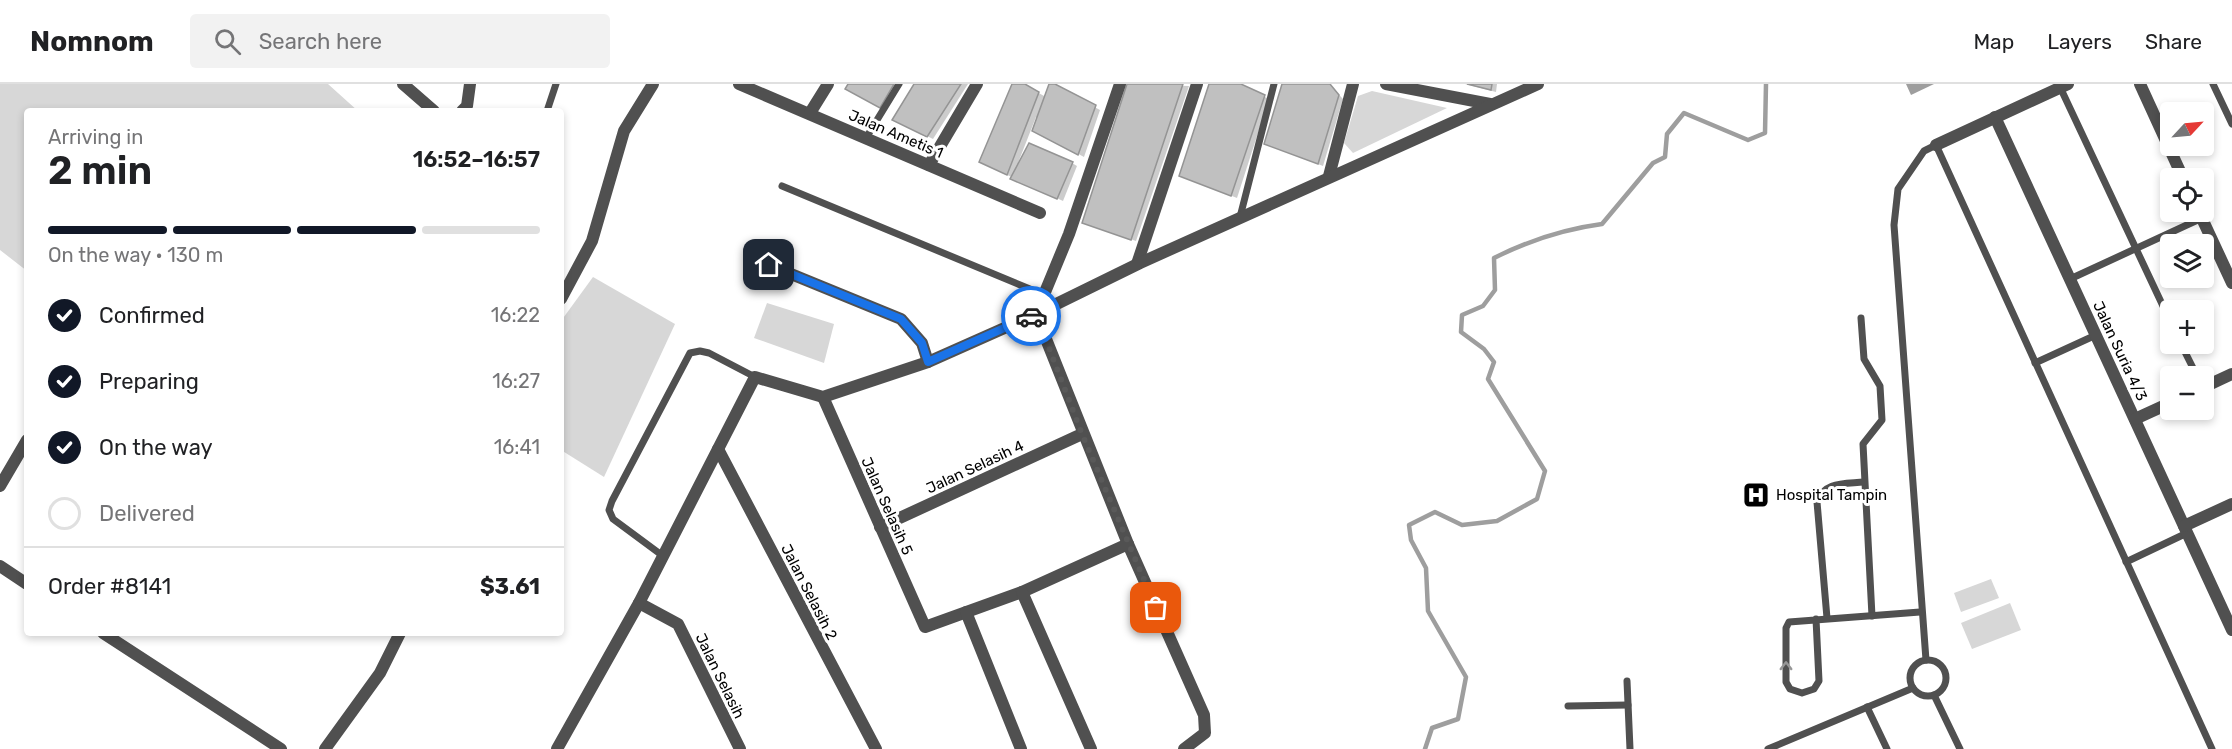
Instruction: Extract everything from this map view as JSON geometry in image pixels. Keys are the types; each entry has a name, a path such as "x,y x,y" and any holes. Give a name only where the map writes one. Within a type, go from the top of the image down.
{"street":[{"path":"403,84 431,108"},
{"path":"464,108 470,84"},
{"path":"564,292 592,241 624,131 653,84"},
{"name":"Jalan Ametis 1","path":"740,84 1040,213"},
{"path":"810,113 828,84"},
{"path":"929,165 977,84"},
{"path":"1120,84 1069,234 1042,294 1036,314 1082,434 1128,544 1204,715 1205,733 1184,749"},
{"path":"1137,264 1197,84"},
{"path":"1329,176 1353,84"},
{"path":"1386,84 1490,104"},
{"path":"557,749 639,603 755,377 823,397 928,362 1036,314 1137,264 1329,176 1538,84"},
{"path":"2140,84 2178,168"},
{"path":"1936,145 2064,86"},
{"name":"Jalan Suria 4/3","path":"1995,117 2232,630"},
{"path":"2204,222 2229,269 2232,283"},
{"path":"769,265 901,319 922,343 928,362"},
{"path":"2214,382 2232,374"},
{"name":"Jalan Selasih 5","path":"823,397 925,627 966,612"},
{"path":"2135,419 2160,408"},
{"name":"Jalan Selasih 4","path":"880,527 1082,434"},
{"path":"0,486 24,445"},
{"name":"Jalan Selasih 2","path":"718,449 876,749"},
{"path":"2186,530 2232,504"},
{"path":"1021,749 966,612 1022,592 1128,544"},
{"path":"0,566 24,582"},
{"path":"1022,592 1091,749"},
{"name":"Jalan Selasih","path":"639,603 678,624 740,749"},
{"path":"108,636 281,749"},
{"path":"325,749 380,673 398,636"}],"lane":[{"path":"548,108 556,84"},
{"path":"866,138 899,84"},
{"path":"1240,217 1274,84"},
{"path":"2213,84 2232,124"},
{"path":"2064,86 2160,300"},
{"path":"1926,660 1920,612 1894,225 1898,189 1924,151 1936,145 2212,749"},
{"path":"782,186 1042,294"},
{"path":"2070,279 2136,249 2187,222"},
{"path":"1861,318 1864,359 1880,386 1882,420 1863,444 1872,616"},
{"path":"2036,363 2096,335"},
{"path":"663,555 613,519 609,510 612,501 690,353 700,351 709,353 755,377"},
{"path":"1827,618 1817,502 1820,491 1829,486 1864,482"},
{"path":"2126,561 2186,530"},
{"path":"1816,619 1819,681 1814,689 1802,693 1790,689 1786,682 1786,628 1789,622 1816,619 1827,618 1920,612"},
{"path":"1926,660 1938,663 1945,672 1943,688 1934,695 1922,695 1913,688 1912,671 1916,665 1926,660"},
{"path":"1626,681 1630,749"},
{"path":"1768,749 1913,688"},
{"path":"1934,695 1960,749"},
{"path":"1568,706 1628,705"},
{"path":"1867,707 1887,749"}],"shaded area":[{"path":"0,84 328,84 355,108 24,108 24,269 0,250"},
{"path":"1906,84 1934,84 1911,95"},
{"path":"1372,91 1447,108 1353,153 1344,143 1358,96"},
{"path":"593,277 675,324 604,477 564,452 564,317"},
{"path":"767,303 834,324 824,363 754,338"},
{"path":"1991,579 1999,598 1961,612 1954,593"},
{"path":"2010,603 2021,630 1972,649 1961,623"}],"building":[{"path":"848,84 894,84 880,108 845,89"},
{"path":"914,84 961,84 927,137 892,120"},
{"path":"1012,84 1025,84 1039,92 1007,175 979,162"},
{"path":"1049,84 1055,84 1096,105 1078,155 1032,131"},
{"path":"1127,84 1183,84 1131,240 1082,223"},
{"path":"1209,84 1241,84 1265,95 1231,196 1179,176"},
{"path":"1282,84 1330,84 1339,95 1318,164 1264,144"},
{"path":"1467,84 1492,84 1491,90"},
{"path":"1029,143 1073,162 1057,199 1010,179"}],"waterway":[{"path":"1425,749 1432,728 1458,719 1466,677 1428,611 1426,568 1411,540 1409,525 1435,512 1462,525 1497,521 1537,499 1545,471 1488,379 1494,362 1484,349 1461,332 1462,315 1483,306 1495,290 1494,258 1546,236 1602,224 1653,163 1665,157 1667,134 1684,113 1748,140 1765,133 1766,84"}],"way so far":[{"path":"1031,316 1036,314 1082,434 1156,608"}],"place":[{"name":"Hospital Tampin","path":"1756,495"}],"route":[{"path":"769,265 901,319 922,343 928,362 1031,316"}]}
